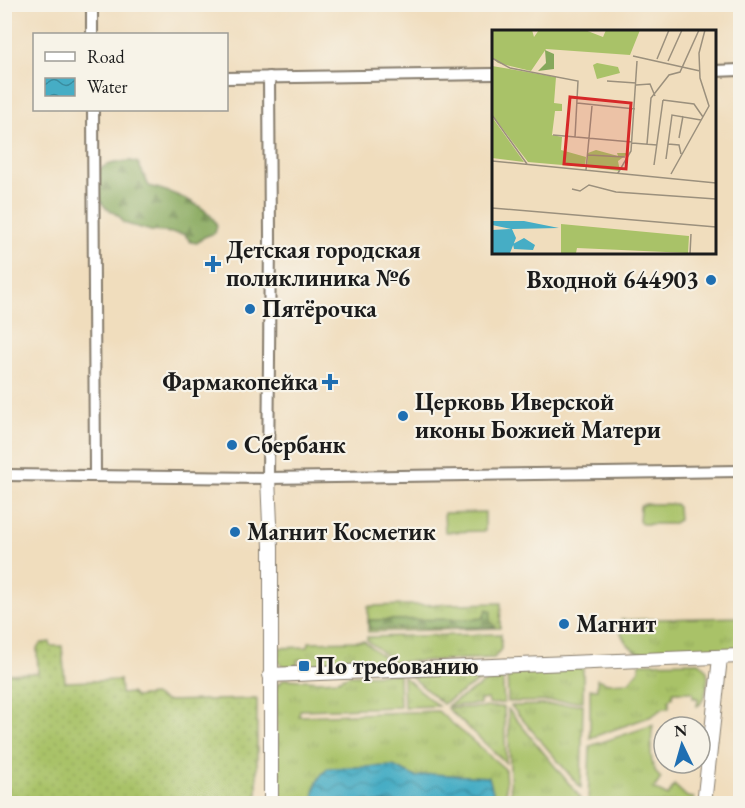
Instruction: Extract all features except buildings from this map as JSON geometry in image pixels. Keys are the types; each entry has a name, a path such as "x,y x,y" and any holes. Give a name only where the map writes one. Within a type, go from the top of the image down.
{"street":[{"path":"92,4 92,33"},
{"path":"715,71 741,70"},
{"path":"228,78 492,74"},
{"path":"269,77 268,478 271,559 272,804"},
{"path":"93,111 95,476"},
{"path":"4,475 268,478 741,471"},
{"path":"270,675 741,656"},
{"path":"704,804 720,657"}],"green space":[{"path":"131,161 138,163 149,186 167,191 198,205 213,218 217,226 215,233 204,237 197,243 191,242 184,234 151,231 123,223 119,216 102,203 98,193 96,173 107,165"},
{"path":"675,504 678,507 679,520 672,524 642,524 639,521 640,506"},
{"path":"485,512 485,531 445,532 444,513"},
{"path":"501,603 500,628 368,632 368,606"},
{"path":"487,609 491,611 490,621 495,627 370,629 369,620 473,619 483,618"},
{"path":"740,617 740,650 640,653 627,644 620,630 621,620"},
{"path":"501,634 501,649 494,658 394,662 367,640 367,637"},
{"path":"364,641 389,662 309,666 303,664 302,659 297,660 298,665 284,667 275,659 274,648 308,647 309,642"},
{"path":"50,642 51,646 62,646 65,682 120,680 121,694 131,693 135,697 153,695 165,701 257,699 257,803 5,803 5,674 38,673 37,648 42,643"},
{"path":"699,662 706,669 708,678 703,700 697,706 698,698 693,698 693,692 673,692 672,698 669,699 669,708 663,708 652,716 590,738 590,689 597,689 597,679 608,683 629,682 639,670 640,663"},
{"path":"583,667 583,701 508,702 507,668"},
{"path":"499,668 443,704 405,671"},
{"path":"502,672 504,703 489,704 488,699 480,700 480,704 447,706"},
{"path":"399,674 400,707 300,710 299,716 438,711 505,769 507,803 278,803 276,685 285,679 321,681 338,680 349,675"},
{"path":"403,676 438,706 404,707"},
{"path":"583,704 581,788 511,706"},
{"path":"504,707 506,763 447,708"},
{"path":"508,709 580,797 580,803 511,803"},
{"path":"652,725 652,775 659,775 661,778 654,789 668,796 674,785 687,797 694,798 694,803 588,803 590,746"}],"water":[{"path":"393,766 416,777 431,774 489,777 496,803 314,803 317,783 321,775 329,768"}],"place":[{"name":"Детская городская поликлиника №6","path":"213,264"},
{"name":"Входной 644903","path":"711,280"},
{"name":"Пятёрочка","path":"250,309"},
{"name":"Фармакопейка","path":"330,382"},
{"name":"Церковь Иверской иконы Божией Матери","path":"403,416"},
{"name":"Сбербанк","path":"232,445"},
{"name":"Магнит Косметик","path":"235,532"},
{"name":"Магнит","path":"564,624"},
{"name":"По требованию","path":"304,666"}]}
